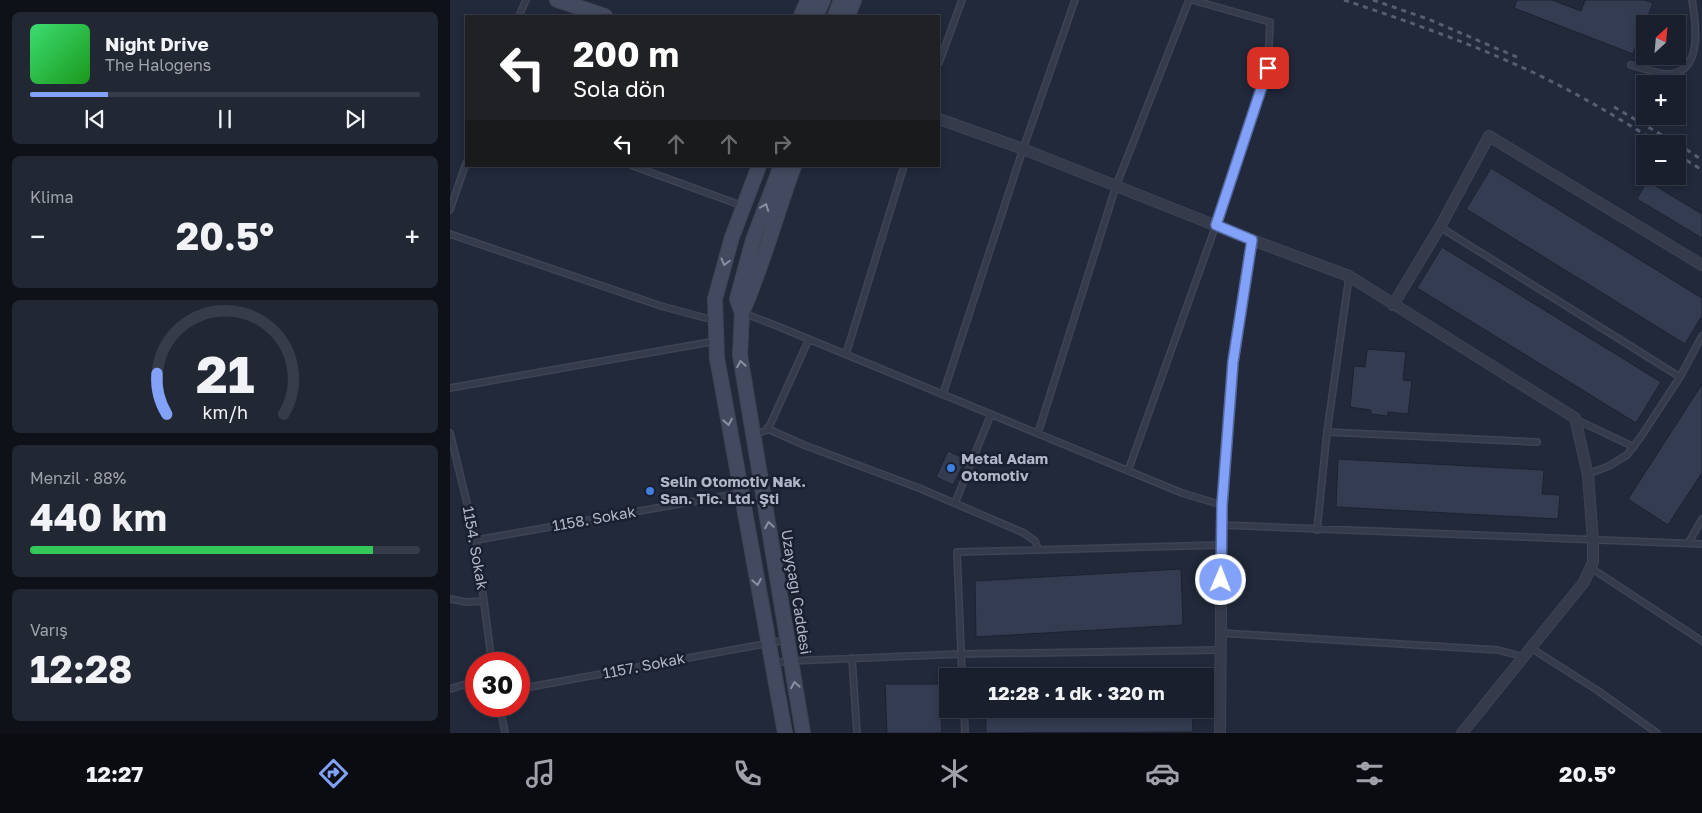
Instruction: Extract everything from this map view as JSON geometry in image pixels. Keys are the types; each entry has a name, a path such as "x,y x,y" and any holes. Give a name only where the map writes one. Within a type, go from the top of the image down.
{"main road":[{"path":"557,0 602,15"},
{"path":"801,15 808,0"},
{"path":"816,15 823,0"},
{"path":"835,15 841,0"},
{"path":"848,15 854,0"},
{"path":"743,206 753,167"},
{"path":"758,167 732,237 715,299 716,341 717,358 785,733"},
{"name":"Uzayçağı Caddesi","path":"781,167 753,240 737,299 742,313 740,355 803,733"},
{"path":"742,313 757,280 778,209 794,167"}],"street":[{"path":"940,120 1023,149 1252,240 1349,276 1393,306 1575,418 1588,474 1594,556 1591,568 1584,582 1462,733"},
{"path":"1393,306 1440,227 1489,136 1702,265"},
{"path":"1220,733 1222,505 1233,362 1252,240"}],"lane":[{"path":"520,15 526,0"},
{"path":"940,60 962,0"},
{"path":"943,394 1023,149 1076,0"},
{"path":"1038,433 1116,186 1190,0 1270,22 1268,68 1216,225 1128,471"},
{"path":"1631,65 1665,74 1681,72 1690,67 1696,58 1699,46 1692,0"},
{"path":"450,210 465,166"},
{"path":"636,167 743,206"},
{"path":"846,354 904,167"},
{"path":"1440,227 1680,377"},
{"path":"450,234 661,306 716,320"},
{"path":"1318,530 1327,432 1349,276"},
{"path":"742,313 1182,493 1222,505"},
{"path":"1588,474 1609,466 1634,447 1680,377 1702,336"},
{"path":"753,434 761,433 768,429 809,339"},
{"path":"450,388 716,341"},
{"path":"955,503 991,414"},
{"path":"1575,418 1634,447"},
{"path":"768,429 786,438 897,479 1028,535 1035,541 1039,550"},
{"path":"1327,432 1537,442"},
{"name":"1154. Sokak","path":"450,433 476,540 490,652"},
{"name":"1158. Sokak","path":"476,540 741,493"},
{"path":"1689,542 1702,519"},
{"path":"1221,526 1593,541 1689,542 1702,544"},
{"path":"962,668 957,552 1222,545"},
{"path":"1591,568 1702,641"},
{"path":"450,599 466,602 484,601"},
{"path":"1221,633 1498,650 1524,657"},
{"name":"1157. Sokak","path":"530,688 788,640"},
{"path":"1531,648 1597,690 1657,733"},
{"path":"772,663 961,654 1220,650"},
{"path":"852,658 857,733"},
{"path":"450,689 465,684"},
{"path":"502,717 505,733"},
{"path":"964,718 965,733"}],"building":[{"path":"1517,0 1552,0 1581,11 1585,0 1644,0 1653,3 1648,15 1636,15 1636,46 1633,54 1514,8"},
{"path":"1491,168 1702,298 1702,316 1685,344 1466,209"},
{"path":"1645,185 1654,185 1702,214 1702,238 1637,199"},
{"path":"1442,247 1661,382 1636,423 1417,288"},
{"path":"1367,349 1406,352 1403,380 1412,381 1408,414 1388,412 1388,416 1371,414 1371,410 1350,407 1354,366 1365,367"},
{"path":"1702,384 1702,473 1668,525 1628,499"},
{"name":"Metal Adam Otomotiv","path":"948,451 966,459 953,485 936,477"},
{"path":"1338,459 1544,470 1542,494 1560,495 1558,519 1336,507"},
{"path":"1181,569 1183,625 976,637 975,581"},
{"path":"885,684 939,684 939,718 941,718 942,733 887,733"},
{"path":"986,718 1192,718 1193,732 986,733"}],"railway":[{"path":"1344,0 1438,33 1530,71 1596,105 1646,135"},
{"path":"1373,0 1428,19 1519,58"},
{"path":"1614,107 1662,135"},
{"path":"1686,149 1702,160"},
{"path":"1686,160 1702,170"}],"place":[{"name":"Metal Adam Otomotiv","path":"951,468"},
{"name":"Selin Otomotiv Nak. San. Tic. Ltd. Şti","path":"650,491"}],"route":[{"path":"1221,580 1222,505 1233,362 1252,240 1216,225 1268,68"}]}
